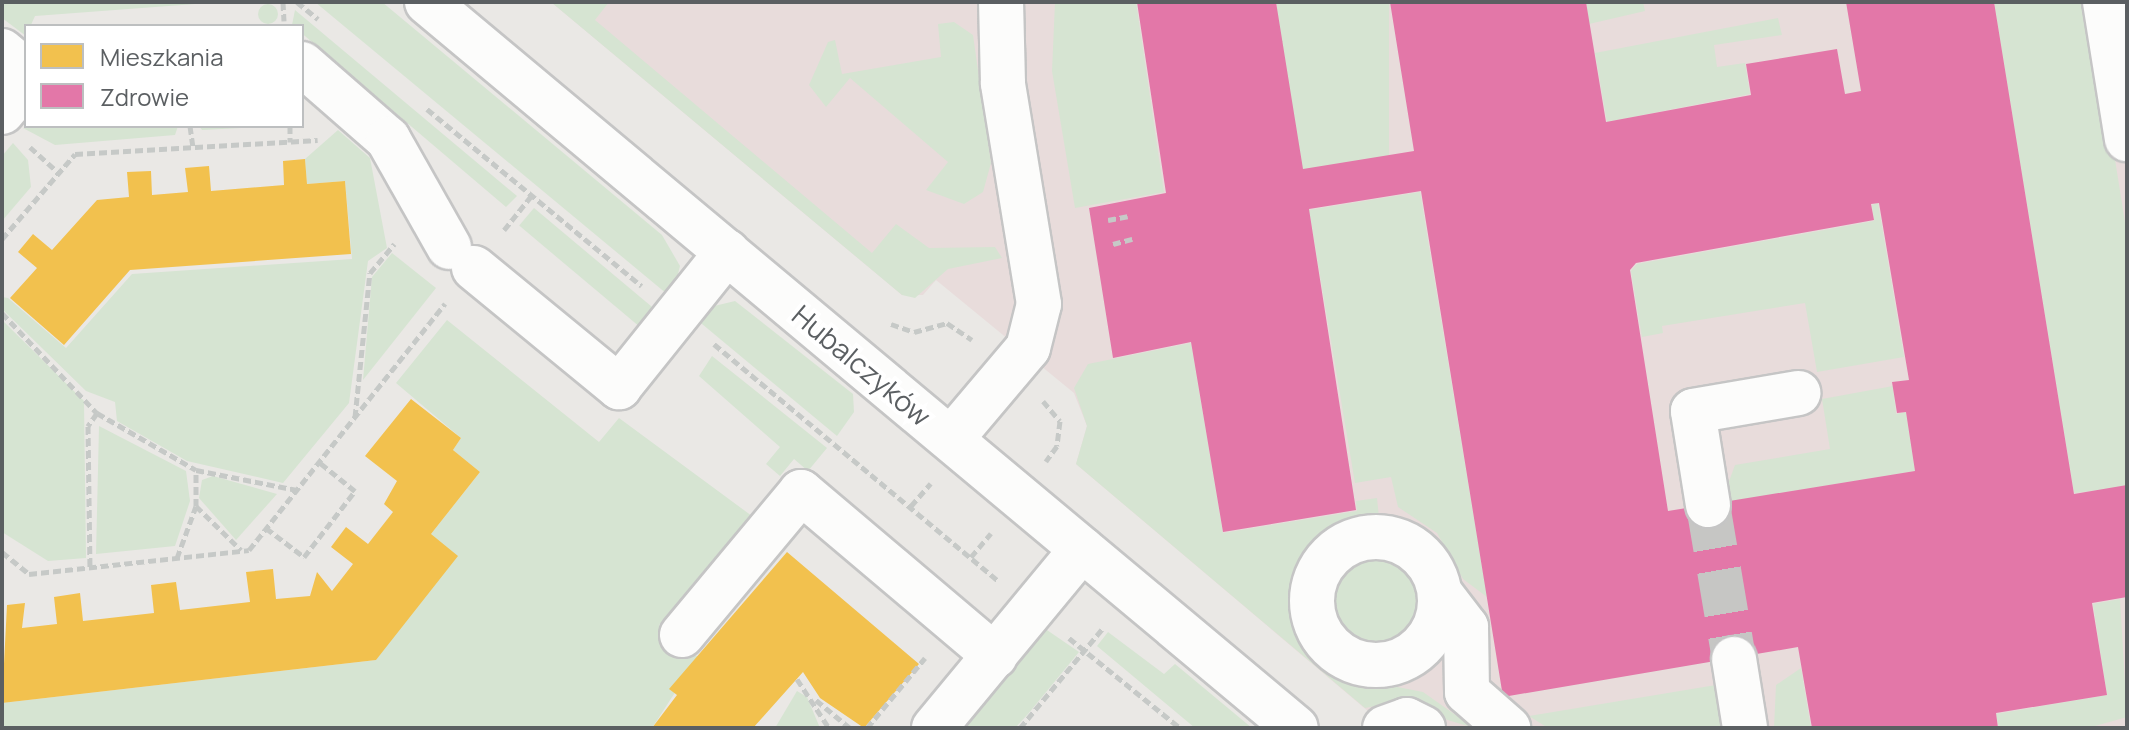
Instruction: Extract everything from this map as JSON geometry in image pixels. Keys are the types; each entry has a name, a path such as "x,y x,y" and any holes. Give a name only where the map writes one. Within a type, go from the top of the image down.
{"street":[{"name":"Hubalczyków","path":"427,2 727,252 947,455 1082,549 1296,728"},
{"path":"947,455 1028,348 1036,327 1039,304 1003,83 1001,2"},
{"path":"2105,2 2127,139"},
{"path":"2,51 24,69"},
{"path":"304,66 388,139 461,258 619,387 727,252"},
{"path":"2,112 24,85"},
{"path":"1708,505 1693,411 1798,393"},
{"path":"682,635 801,492 995,656"},
{"path":"1367,537 1393,539 1432,569 1440,593 1466,627 1467,692 1384,665 1359,663 1320,633 1313,597 1325,562 1367,537"},
{"path":"934,728 1082,549"},
{"path":"1384,665 1427,640 1440,593"},
{"path":"1427,640 1448,655 1467,692 1508,728"},
{"path":"1734,659 1745,728"},
{"path":"1385,728 1396,720 1423,728"}],"path":[{"path":"283,2 285,24"},
{"path":"297,2 332,31"},
{"path":"415,99 649,291"},
{"path":"190,128 193,147"},
{"path":"290,128 290,142"},
{"path":"2,239 75,154 320,140"},
{"path":"2,552 29,574 241,551 266,528 354,418 461,258 532,195"},
{"path":"1108,220 1128,216"},
{"path":"1113,244 1132,239"},
{"path":"354,418 370,273 379,262"},
{"path":"2,313 97,413 196,470 297,490"},
{"path":"882,317 914,332 947,323 978,346"},
{"path":"703,336 1008,589"},
{"path":"90,567 88,426 97,413"},
{"path":"911,506 947,455"},
{"path":"266,528 304,557 355,491 319,462"},
{"path":"177,558 196,506 196,470"},
{"path":"196,506 241,551"},
{"path":"971,557 1001,521"},
{"path":"1061,632 1180,728"},
{"path":"1020,728 1087,650"},
{"path":"867,728 929,654"},
{"path":"797,679 812,697 850,728"},
{"path":"812,697 829,728"},
{"path":"872,721 881,728"}],"shaded area":[{"path":"551,2 2127,2 2127,728 1388,728 1076,464 1087,426 1074,393 936,280 923,295 902,295"}],"green space":[{"path":"2,2 222,2 35,16 31,24 24,24 24,34 2,18"},
{"path":"315,2 382,2 662,235 680,266 676,282 667,294"},
{"path":"551,2 609,2 595,20 872,253 896,224 929,248 995,247 1002,258 948,269 915,298 902,295"},
{"path":"1055,2 1136,2 1164,192 1075,208 1052,71"},
{"path":"1277,2 1389,2 1389,171 1277,171"},
{"path":"1586,2 1643,2 1645,11 1589,24"},
{"path":"1994,2 2090,2 2127,235 2127,487 2074,493"},
{"path":"268,4 275,7 278,14 275,21 268,24 261,21 258,14 261,7"},
{"path":"295,10 517,196 506,207 304,35 304,24 292,24"},
{"path":"1778,18 1782,35 1714,45 1717,67 1745,63 1750,94 1607,122 1595,53"},
{"path":"954,22 973,35 991,163 983,192 964,204 926,190 948,162 850,78 826,107 809,85 828,42 835,40 842,74 941,57 938,24"},
{"path":"23,128 177,128 175,135 55,145"},
{"path":"338,130 370,158 387,248 368,261 349,403 283,483 187,461 117,421 115,402 86,391 2,309 2,297 8,298 66,348 132,274 352,259 345,181 307,184 305,159"},
{"path":"13,143 28,160 31,187 2,221 2,156"},
{"path":"1420,192 1487,597 1463,579 1437,533 1398,507 1391,477 1355,483 1309,210"},
{"path":"1878,203 1904,357 1817,372 1805,303 1662,326 1663,333 1642,337 1631,271 1637,264 1874,221 1872,205"},
{"path":"534,208 657,311 642,328 519,226"},
{"path":"392,253 436,288 363,380 372,277"},
{"path":"735,301 853,394 854,412 837,436 696,319 706,308"},
{"path":"2,320 84,401 86,558 48,561 2,532"},
{"path":"447,320 599,442 619,418 756,519 659,625 698,657 652,728 2,728 2,703 376,660 431,534 480,472 453,450 461,438 396,383"},
{"path":"1191,343 1223,533 1357,511 1356,501 1377,498 1379,517 1326,535 1298,577 1293,607 1311,654 1336,675 1423,692 1474,728 1392,703 1365,708 1076,464 1087,426 1074,388 1088,364"},
{"path":"712,356 827,448 808,471 794,459 780,476 766,464 780,447 699,376"},
{"path":"1893,386 1896,414 1906,412 1915,471 1721,503 1735,465 1830,449 1822,399"},
{"path":"99,426 186,471 190,501 175,546 96,554"},
{"path":"213,476 277,494 236,540 199,498 202,480"},
{"path":"1376,559 1399,566 1411,578 1418,601 1411,624 1399,636 1376,643 1353,636 1341,624 1334,601 1341,578 1353,566"},
{"path":"2120,599 2127,717 2088,728 1999,728 1996,714 2107,695 2093,604"},
{"path":"1044,628 1079,652 1028,714 1015,728 958,728"},
{"path":"1108,632 1164,674 1175,664 1252,728 1195,728 1097,646"},
{"path":"1801,668 1811,728 1774,728 1776,685"},
{"path":"1716,685 1725,728 1548,728 1529,716"},
{"path":"797,691 807,697 820,728 775,728"}],"building: Mieszkania":[{"path":"305,159 307,184 345,181 351,254 130,270 64,345 10,298 37,268 18,252 33,234 52,250 97,200 129,197 127,172 151,171 152,195 188,192 185,168 209,166 211,191 284,185 283,161"},
{"path":"411,399 461,438 453,450 480,472 431,534 458,556 376,660 2,703 7,605 25,603 22,628 57,624 54,597 80,593 83,621 154,613 151,585 176,582 180,610 250,602 246,572 273,569 276,599 310,596 317,572 332,591 353,564 331,547 346,527 368,544 393,512 384,504 397,481 365,456"},
{"path":"787,552 919,664 864,728 820,698 803,672 753,728 652,728 677,695 669,689"}],"building: Zdrowie":[{"path":"1137,2 1276,2 1303,169 1414,151 1390,2 1586,2 1606,122 1751,95 1746,64 1837,49 1845,94 1861,91 1846,2 1994,2 2074,494 2127,485 2127,597 2092,603 2107,695 1996,713 1998,728 1812,728 1798,647 1503,697 1421,191 1309,209 1356,510 1223,532 1191,342 1113,358 1089,208 1166,193","holes":["1879,203 1909,380 1892,382 1897,413 1906,412 1915,471 1668,511 1630,270 1636,263 1874,220 1871,204"]}],"tunnel":[{"path":"1708,505 1734,659"}]}
